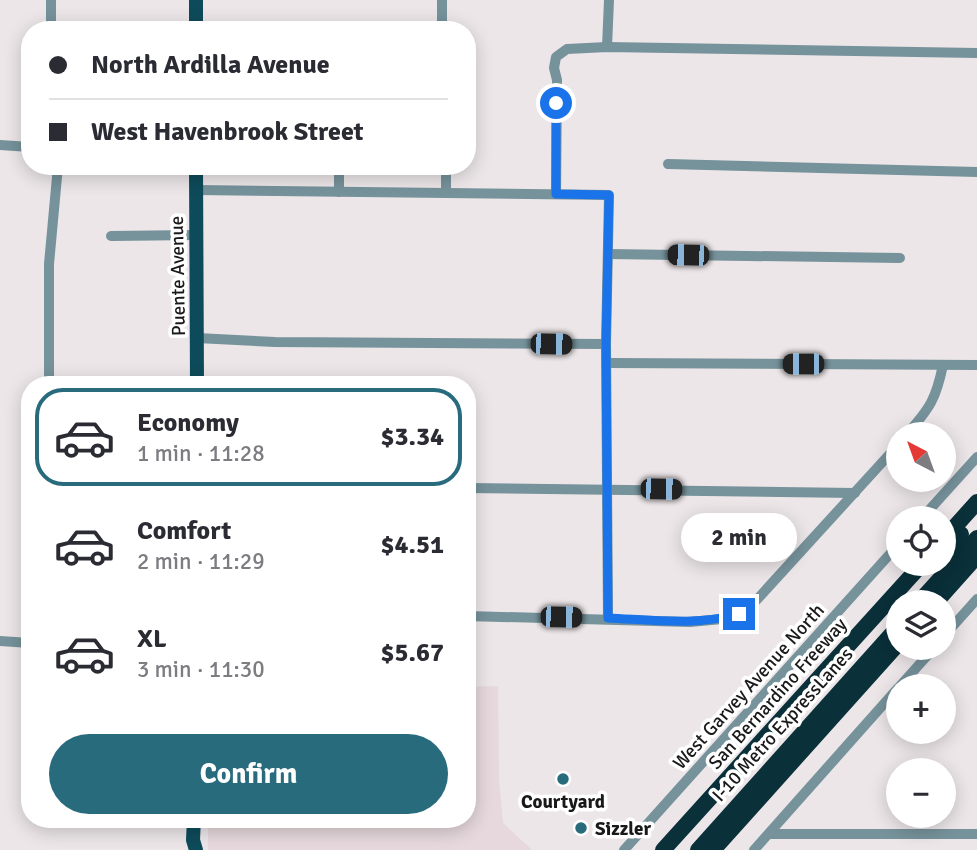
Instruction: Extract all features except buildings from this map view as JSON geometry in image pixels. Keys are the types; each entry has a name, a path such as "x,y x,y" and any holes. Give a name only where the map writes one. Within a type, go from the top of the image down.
{"highway":[{"path":"956,525 977,502"},
{"path":"956,540 977,517"},
{"path":"930,590 977,538"},
{"path":"947,590 977,556"},
{"name":"San Bernardino Freeway","path":"663,850 911,576"},
{"name":"I-10 Metro ExpressLanes","path":"912,590 924,576"},
{"name":"I-10 Metro ExpressLanes","path":"678,850 886,618"},
{"name":"I-10 Metro ExpressLanes","path":"698,850 886,640"},
{"path":"713,850 886,657"}],"main road":[{"path":"196,0 196,21"},
{"name":"Puente Avenue","path":"195,175 197,376"},
{"path":"193,847 194,828"}],"street":[{"path":"51,0 51,21"},
{"path":"442,0 442,21"},
{"path":"607,47 609,0"},
{"path":"556,194 557,80 554,68 556,57 567,50 607,47 977,53"},
{"path":"0,145 21,146"},
{"path":"668,164 977,172"},
{"path":"49,376 49,264 57,175"},
{"path":"339,175 339,192"},
{"path":"446,175 446,193"},
{"path":"195,190 609,195 606,344 608,618"},
{"path":"111,236 196,235"},
{"path":"608,254 900,258"},
{"path":"197,338 275,342 606,344"},
{"path":"608,363 977,365"},
{"path":"918,422 930,409 938,390 943,365"},
{"path":"933,506 977,457"},
{"path":"476,616 690,622 722,619 739,614 766,592 886,458"},
{"path":"476,488 855,493"},
{"name":"West Garvey Avenue North","path":"624,850 886,558"},
{"path":"956,622 977,599"},
{"path":"0,640 21,642"},
{"path":"911,674 923,660"},
{"path":"754,850 886,702"},
{"path":"769,834 977,834"}],"shaded area":[{"path":"498,686 499,780 503,823 532,850 208,850 208,828 476,828 476,687"}],"place":[{"name":"Courtyard","path":"563,779"},
{"name":"Sizzler","path":"581,828"}],"route":[{"path":"556,103 556,194 609,195 606,344 608,618 690,622 722,619 739,614"}]}
